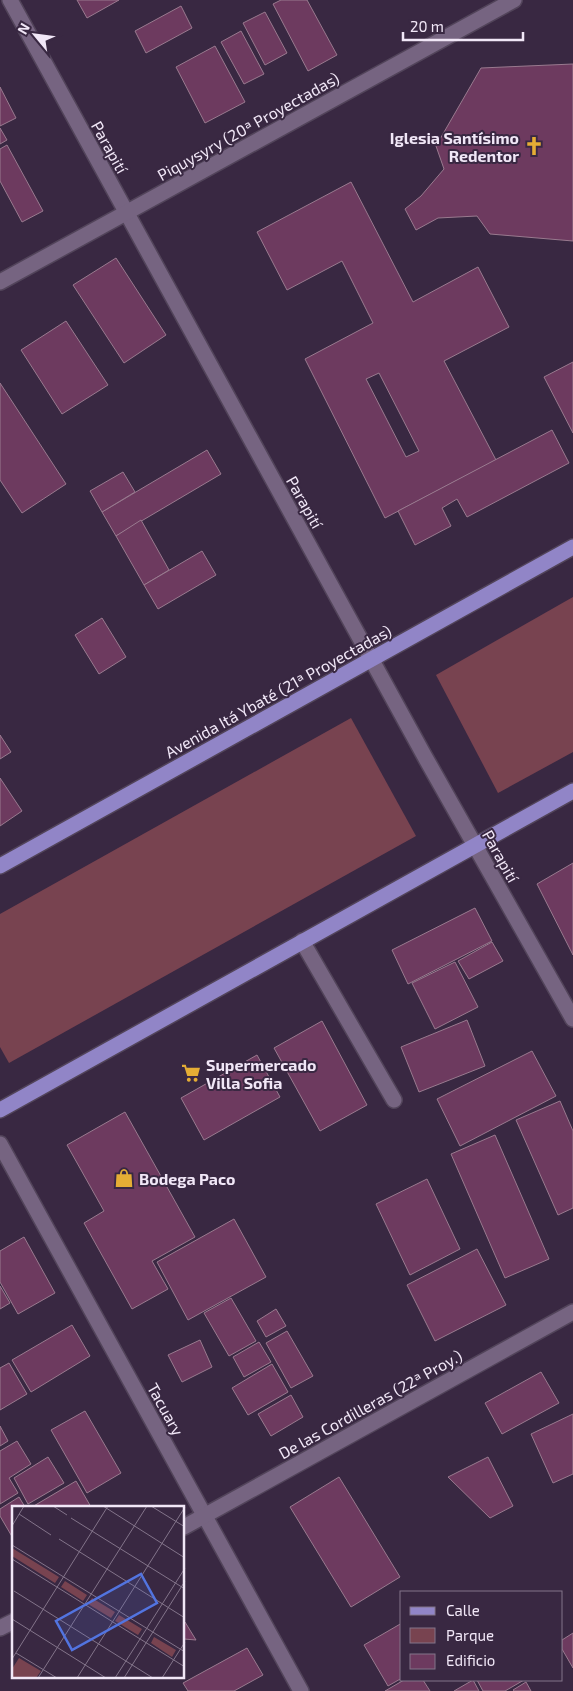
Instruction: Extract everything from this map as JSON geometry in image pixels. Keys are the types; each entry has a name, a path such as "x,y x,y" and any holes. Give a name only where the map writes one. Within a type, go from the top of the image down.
{"main road":[{"name":"Avenida Itá Ybaté (21ª Proyectadas)","path":"0,866 573,547"},
{"path":"0,1110 573,791"}],"street":[{"name":"Parapití","path":"10,0 372,659 573,1019"},
{"name":"Piquysyry (20ª Proyectadas)","path":"0,282 514,0"},
{"path":"302,941 394,1100"},
{"name":"Tacuary","path":"0,1144 301,1691"},
{"name":"De las Cordilleras (22ª Proy.)","path":"185,1526 573,1312"},
{"path":"0,1628 12,1622"}],"green space":[{"path":"573,597 573,752 498,793 436,675"},
{"path":"351,718 416,836 9,1063 0,1047 0,914"}],"building":[{"path":"77,0 119,0 87,18"},
{"path":"281,0 307,0 337,55 308,71 273,4"},
{"path":"181,6 192,28 146,53 135,31"},
{"path":"265,12 287,53 265,65 243,23"},
{"path":"241,31 264,74 244,84 221,42"},
{"path":"215,46 245,102 205,123 176,67"},
{"path":"573,64 573,241 490,234 477,216 438,218 416,230 405,209 421,196 444,169 436,146 481,68"},
{"path":"0,87 16,118 0,126"},
{"path":"0,128 7,140 0,144"},
{"path":"7,145 43,211 22,222 0,181 0,149"},
{"path":"351,182 413,302 478,267 509,327 444,361 496,460 385,518 305,359 373,323 342,261 287,290 257,232","holes":["379,373 419,451 406,457 366,379"]},
{"path":"116,258 166,335 124,363 73,285"},
{"path":"66,321 108,385 62,414 21,350"},
{"path":"573,362 573,433 544,377"},
{"path":"0,383 66,484 22,513 0,480"},
{"path":"552,430 569,463 467,517 457,499 442,508 451,526 415,545 398,511"},
{"path":"207,450 221,474 116,536 102,512"},
{"path":"123,472 135,492 102,512 90,491"},
{"path":"141,520 169,570 144,585 116,536"},
{"path":"202,551 216,575 158,609 144,585"},
{"path":"102,618 126,657 99,674 75,635"},
{"path":"0,735 11,752 0,759"},
{"path":"0,778 22,811 0,826"},
{"path":"573,863 573,955 537,884"},
{"path":"475,908 492,941 408,984 392,950"},
{"path":"492,942 503,961 469,979 458,961"},
{"path":"455,962 478,1007 435,1029 412,983"},
{"path":"467,1020 485,1066 419,1092 401,1047"},
{"path":"322,1021 367,1105 320,1131 274,1048"},
{"path":"532,1051 556,1096 460,1146 437,1099"},
{"path":"257,1055 280,1097 204,1140 181,1098"},
{"path":"560,1101 573,1131 573,1208 558,1215 516,1120"},
{"name":"Bodega Paco","path":"125,1112 195,1237 152,1261 168,1289 132,1309 84,1223 104,1211 67,1145"},
{"path":"495,1135 549,1259 505,1278 451,1154"},
{"path":"427,1179 460,1249 410,1275 376,1204"},
{"path":"234,1219 266,1277 188,1320 157,1262"},
{"path":"24,1237 55,1293 18,1314 0,1282 0,1251"},
{"path":"477,1249 506,1305 435,1341 407,1285"},
{"path":"0,1286 10,1303 0,1309"},
{"path":"231,1298 256,1341 229,1356 204,1313"},
{"path":"276,1309 286,1326 266,1337 257,1321"},
{"path":"72,1325 90,1356 31,1392 12,1360"},
{"path":"287,1331 313,1376 291,1388 266,1343"},
{"path":"200,1340 212,1367 182,1382 168,1355"},
{"path":"259,1342 271,1362 244,1377 233,1357"},
{"path":"9,1363 27,1394 0,1410 0,1368"},
{"path":"272,1364 288,1392 248,1415 232,1388"},
{"path":"541,1372 559,1403 502,1434 485,1403"},
{"path":"291,1395 303,1417 271,1436 258,1414"},
{"path":"85,1411 121,1473 87,1493 51,1430"},
{"path":"573,1414 573,1474 553,1483 531,1434"},
{"path":"0,1426 8,1441 0,1446"},
{"path":"17,1441 31,1464 9,1478 18,1493 0,1504 0,1451"},
{"path":"48,1457 64,1483 28,1504 14,1478"},
{"path":"488,1457 513,1506 490,1518 448,1477"},
{"path":"339,1477 400,1577 351,1607 290,1507"},
{"path":"76,1481 90,1506 34,1506"},
{"path":"19,1497 24,1506 12,1506 12,1537 0,1516 0,1509"},
{"path":"185,1622 196,1640 185,1639"},
{"path":"400,1624 400,1679 388,1686 364,1645"},
{"path":"573,1633 573,1668 563,1651 563,1639"},
{"path":"247,1648 263,1675 234,1691 188,1691 183,1683"},
{"path":"402,1681 424,1681 430,1691 385,1691"},
{"path":"474,1681 479,1691 454,1691"},
{"path":"478,1681 522,1681 505,1691 483,1691"},
{"path":"526,1682 531,1691 513,1690"}],"place":[{"name":"Iglesia Santísimo Redentor","path":"534,146"},
{"name":"Supermercado Villa Sofia","path":"191,1073"},
{"name":"Bodega Paco","path":"124,1178"}]}
